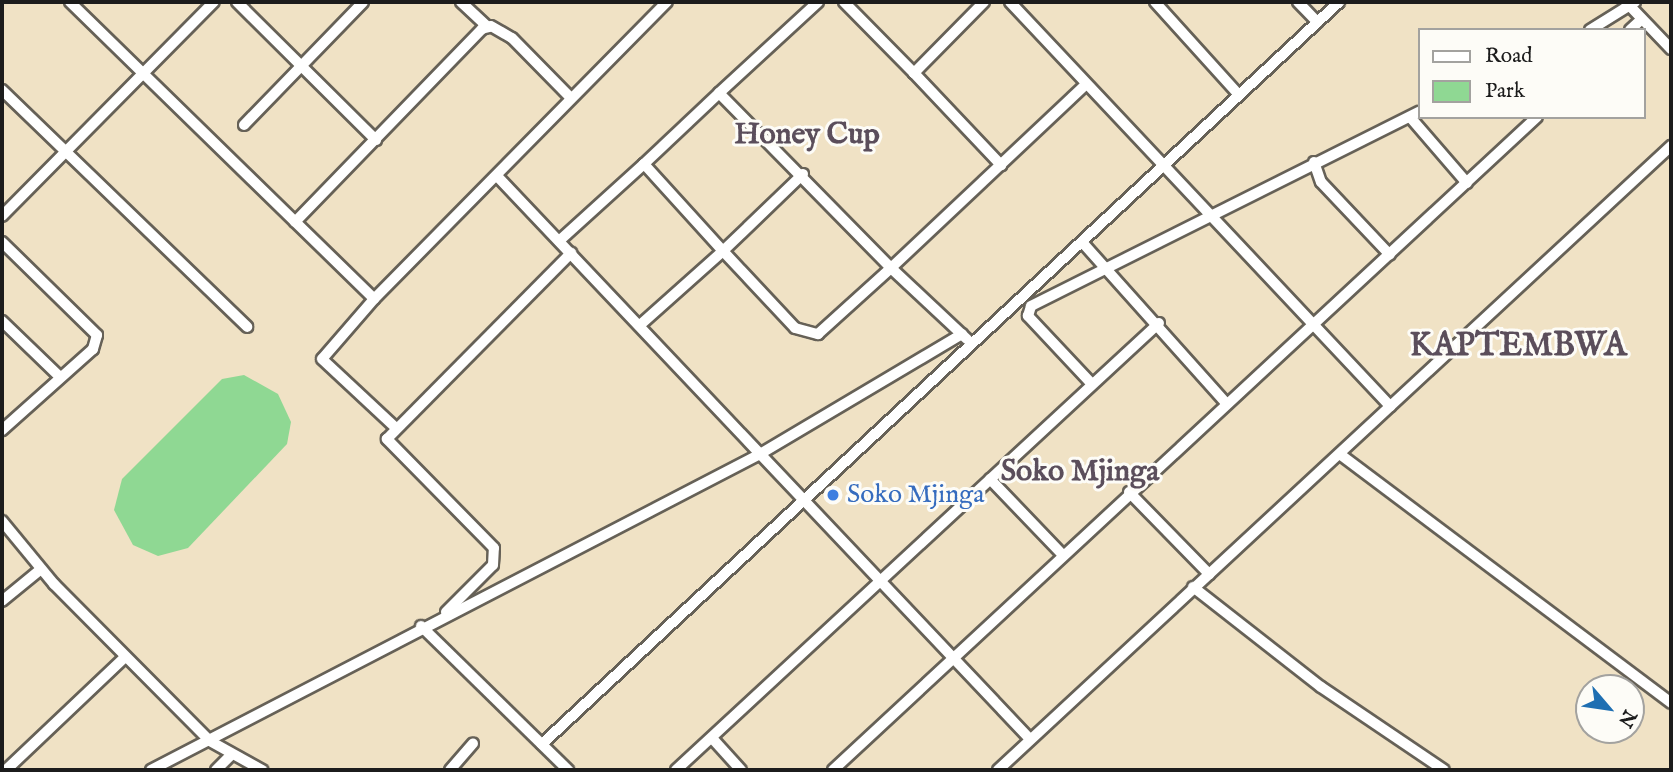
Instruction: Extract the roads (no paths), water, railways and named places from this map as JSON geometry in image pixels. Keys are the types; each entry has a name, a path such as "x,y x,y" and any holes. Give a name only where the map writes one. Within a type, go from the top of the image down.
{"street":[{"path":"69,2 374,299"},
{"path":"2,216 214,2"},
{"path":"237,2 376,140"},
{"path":"244,125 363,2"},
{"path":"461,2 488,27 512,38 570,96"},
{"path":"395,427 322,359 374,299 497,176 570,96 667,2"},
{"path":"559,241 818,2"},
{"path":"844,2 1001,166"},
{"path":"914,73 984,2"},
{"path":"1010,2 1084,86 1211,215 1390,406"},
{"path":"1155,2 1240,95"},
{"path":"1298,2 1317,22"},
{"path":"542,744 805,504 972,343 1339,2"},
{"path":"1593,28 1630,3 1671,50"},
{"path":"1632,28 1642,19"},
{"path":"295,222 488,27"},
{"path":"644,164 723,251 810,337 891,268 1084,86"},
{"path":"2,90 247,327"},
{"path":"719,93 803,174 891,268 972,343"},
{"path":"1090,383 1028,316 1031,306 1108,270 1314,162 1415,114"},
{"path":"1419,119 1467,183"},
{"path":"833,770 1061,554 1314,326 1535,119"},
{"path":"998,770 1193,587 1341,455 1390,406 1671,146"},
{"path":"1314,162 1321,183 1390,255"},
{"path":"641,324 723,251 803,174"},
{"path":"497,176 641,324 951,660 1030,739"},
{"path":"2,242 97,335 93,349 59,376 2,430"},
{"path":"1082,242 1159,323 1226,403"},
{"path":"446,612 456,596 493,565 494,548 393,451 387,439 395,427 571,253"},
{"path":"2,321 59,376"},
{"path":"676,770 1090,383 1159,323"},
{"path":"151,770 210,741 446,612 760,454 962,334"},
{"path":"1341,455 1671,703"},
{"path":"990,479 1061,554"},
{"path":"1129,492 1209,574"},
{"path":"2,521 41,569 210,741 230,756 262,770"},
{"path":"2,601 41,569"},
{"path":"1193,587 1311,680 1444,770"},
{"path":"421,626 542,744 564,769"},
{"path":"6,770 125,657"},
{"path":"712,738 741,770"},
{"path":"450,770 473,744"},
{"path":"216,770 230,756"}],"place":[{"name":"Soko Mjinga","path":"833,495"}],"district":[{"name":"Honey Cup","path":"807,135"},
{"name":"KAPTEMBWA","path":"1518,347"},
{"name":"Soko Mjinga","path":"1080,472"}]}
